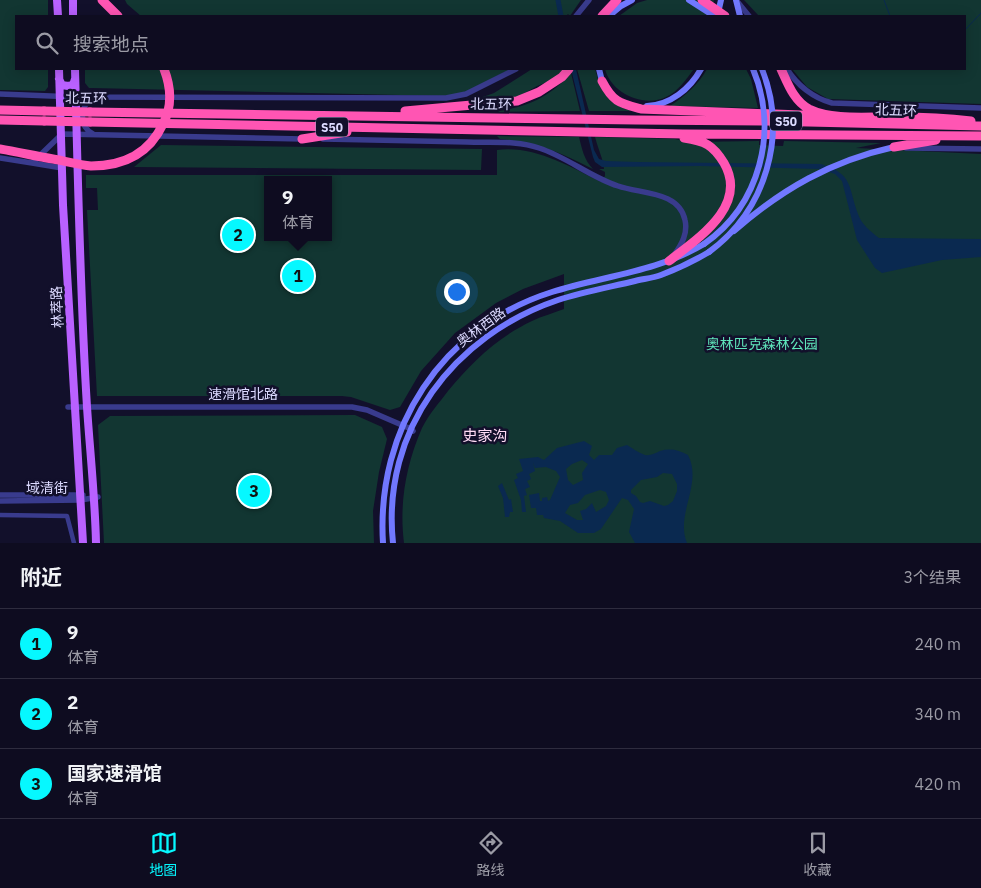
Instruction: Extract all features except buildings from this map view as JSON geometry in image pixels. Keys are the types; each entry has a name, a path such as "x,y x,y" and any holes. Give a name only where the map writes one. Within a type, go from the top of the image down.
{"highway":[{"path":"102,0 117,15"},
{"path":"603,15 617,0"},
{"path":"702,0 724,15"},
{"path":"0,149 90,166 118,163 136,156 148,147 159,133 166,117 170,93 164,70"},
{"path":"781,70 791,91 799,101 808,108 827,116"},
{"path":"353,115 517,101 539,92 567,72"},
{"path":"602,81 615,101 641,109 936,118 981,122"},
{"name":"北五环","path":"0,110 592,120 765,120 981,126"},
{"name":"北五环","path":"0,120 574,132 981,136"},
{"path":"302,138 373,128"},
{"path":"645,133 702,141 715,149 730,179 729,196 724,209 707,232 669,261"},
{"path":"894,147 958,136"}],"main road":[{"path":"57,0 58,15"},
{"path":"73,0 73,15"},
{"path":"611,15 621,6 632,0"},
{"path":"689,0 714,15"},
{"path":"716,15 721,0"},
{"path":"736,0 740,15"},
{"name":"林萃路","path":"59,70 62,168 74,391 72,407 76,425 83,543"},
{"name":"林萃路","path":"75,70 76,152 86,390 93,482 96,498 96,543"},
{"path":"599,70 602,81 614,95 639,105 650,106 670,100 680,94 700,70"},
{"name":"奥林西路","path":"383,543 382,516 385,483 403,425 415,401 437,368 468,337 499,315 550,293 669,261 704,244 719,233 741,206 752,188 761,161 764,141 764,115 761,93 753,70"},
{"path":"720,243 742,219 752,204 764,180 770,161 773,142 773,114 770,94 762,70"},
{"path":"59,79 62,85 68,86 73,85 75,79"},
{"path":"62,151 66,147 71,146 76,152"},
{"path":"720,243 760,210 792,187 818,172 842,162 894,147"},
{"name":"奥林西路","path":"393,543 394,490 400,462 412,430 428,398 449,370 467,351 502,325 526,313 559,300 661,275 709,252 720,243"},
{"path":"74,391 86,390"},
{"path":"76,425 88,424"},
{"path":"80,482 93,482"},
{"path":"82,512 95,512"}],"street":[{"path":"577,15 589,0"},
{"path":"736,0 748,15"},
{"path":"0,94 76,97 446,98 466,94 514,70"},
{"path":"787,70 801,87 824,101 832,103 981,108"},
{"path":"93,97 88,100 83,108 83,125 86,130 95,135"},
{"path":"32,163 62,134 505,143 540,148 610,184 665,197 678,205 684,216 687,228 682,242 669,261"},
{"path":"894,147 981,149"},
{"path":"0,158 62,168"},
{"name":"速滑馆北路","path":"72,407 352,407 367,410 412,430"},
{"name":"域清街","path":"0,495 96,498"},
{"name":"域清街","path":"0,501 81,498"},
{"path":"0,515 67,516 74,543"}],"green space":[{"path":"0,0 48,0 48,15 15,15 15,70 48,70 48,87 45,91 0,90"},
{"path":"125,0 581,0 571,15 140,15"},
{"path":"647,0 714,0 711,15 620,15 637,3"},
{"path":"744,0 981,0 981,104 828,99 807,87 793,70 966,70 966,15 758,15"},
{"path":"85,70 509,70 465,93 445,96 89,88 85,83"},
{"path":"530,70 563,70 555,79 537,86 516,98 469,102 494,93"},
{"path":"577,70 595,70 603,91 611,101 632,111 589,111"},
{"path":"605,70 693,70 670,95 648,101 629,96 608,78"},
{"path":"706,70 746,70 751,79 758,108 670,106 691,90"},
{"path":"571,73 580,111 491,112 515,108 535,101 554,90"},
{"path":"497,136 579,137 585,158 593,169 548,149 500,139"},
{"name":"奥林匹克森林公园","path":"595,137 675,139 689,142 759,141 759,145 783,146 784,141 881,143 856,148 981,154 981,543 404,543 402,513 405,484 416,442 422,428 457,380 486,351 520,327 564,309 564,274 523,289 496,303 455,333 421,371 400,407 390,410 351,397 342,396 97,396 87,210 98,210 97,188 86,188 86,175 497,175 497,150 510,149 550,158 601,182 605,176 605,172 599,169 604,169"},
{"path":"161,145 482,149 481,170 134,167"},
{"path":"355,415 382,427 387,439 379,472 373,511 374,543 104,543 98,425 110,416"}],"water":[{"path":"571,70 576,70 594,150 599,159 637,162 821,164 832,168 845,177 851,189 860,218 867,228 879,238 981,239 981,257 942,260 882,273 875,268 857,240 842,181 835,174 820,169 700,166 602,167 595,162"},
{"path":"584,441 592,446 589,455 594,460 599,455 612,455 617,448 627,445 645,455 671,450 688,455 692,466 692,477 684,521 687,543 635,543 629,532 634,509 628,500 622,498 601,529 594,533 578,533 560,521 544,518 543,515 537,515 536,508 531,508 529,495 539,493 540,501 542,501 542,498 547,497 548,501 550,500 560,477 556,471 546,467 535,468 533,462 535,471 529,474 531,479 527,481 530,487 525,489 527,495 524,496 526,512 522,512 521,500 514,480 518,478 516,474 523,471 519,459 538,457 544,460 557,448","holes":["582,460 588,464 582,473 583,480 573,485 568,480 566,469","663,473 672,474 677,484 677,491 673,501 668,505 664,506 650,501 643,503 631,493 631,490 641,480 657,477","600,490 606,492 609,500 606,506 596,512 592,503 586,509 580,511 583,520 577,520 565,513 570,505 578,503 585,495"]},
{"path":"502,483 509,500 511,499 513,512 510,512 509,517 505,517 503,498 498,486"}],"waterway":[{"path":"558,0 561,15"},
{"path":"884,0 890,15"},
{"path":"966,29 981,13"}],"place":[{"name":"2","path":"238,235"},
{"name":"9","path":"298,276"},
{"name":"国家速滑馆","path":"254,491"}],"district":[{"name":"史家沟","path":"485,435"}]}
